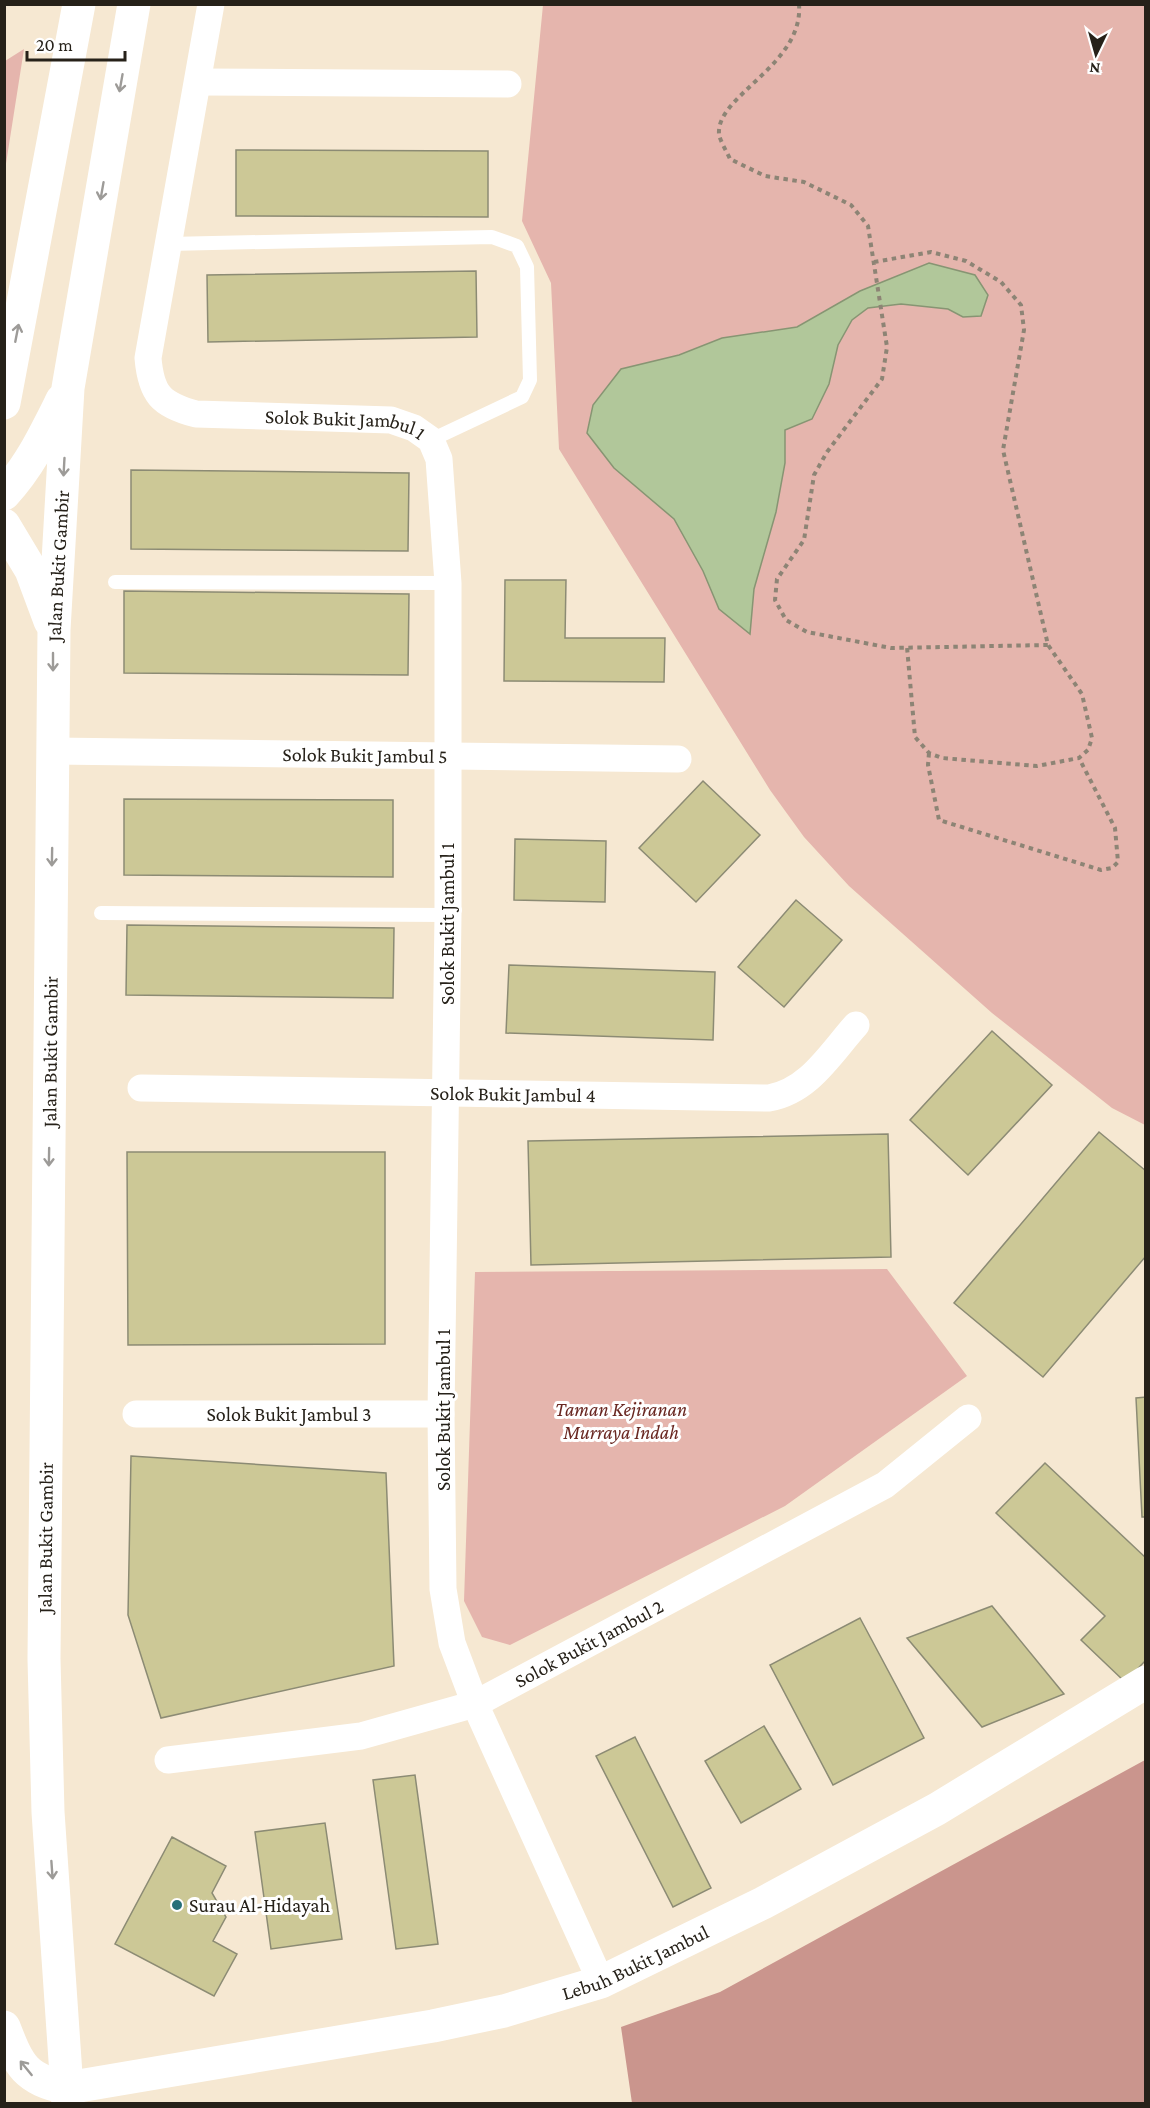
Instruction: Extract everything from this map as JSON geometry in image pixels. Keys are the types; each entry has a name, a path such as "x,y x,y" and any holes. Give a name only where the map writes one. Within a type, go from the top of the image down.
{"main road":[{"path":"5,396 79,4"},
{"name":"Jalan Bukit Gambir","path":"58,2098 44,1659 54,630 68,388 134,4"},
{"path":"4,494 19,478 37,451 68,388"},
{"path":"4,525 31,570 54,630"},
{"name":"Lebuh Bukit Jambul","path":"58,2098 504,2011 601,1982 763,1904 937,1809 1146,1682"},
{"path":"4,2026 13,2049 27,2072 58,2098"}],"street":[{"name":"Solok Bukit Jambul 1","path":"211,4 199,82 148,357 150,378 157,395 175,408 196,414 391,420 414,428 431,440 439,459 448,583 448,915 441,1414 443,1589 452,1643 475,1704 601,1982"},
{"path":"199,82 508,84"},
{"name":"Solok Bukit Jambul 5","path":"53,751 678,759"},
{"name":"Solok Bukit Jambul 4","path":"141,1088 769,1098 787,1095 804,1084 856,1025"},
{"name":"Solok Bukit Jambul 3","path":"136,1414 441,1414"},
{"name":"Solok Bukit Jambul 2","path":"168,1760 361,1736 475,1704 885,1485 968,1418"}],"lane":[{"path":"169,244 492,237 517,246 527,267 530,380 522,397 431,440"},
{"path":"115,582 448,583"},
{"path":"101,913 448,915"}],"path":[{"path":"799,4 800,20 789,46 723,116 719,134 730,159 765,176 804,182 851,205 868,226 887,346 882,379 827,452 814,475 804,540 777,579 775,600 786,620 807,632 891,648 1048,645"},
{"path":"874,262 931,252 966,261 1001,282 1021,305 1024,330 1003,450 1048,645 1082,694 1092,738 1088,750 1079,758 1037,766 942,758 929,753 915,737 907,647"},
{"path":"929,753 928,765 939,820 1101,870 1112,868 1118,862 1115,828 1079,758"}],"green space":[{"path":"543,5 1145,5 1145,1125 1112,1108 992,1013 849,886 804,837 770,790 559,449 551,283 522,221"},
{"path":"24,49 5,170 5,61"},
{"name":"Taman Kejiranan Murraya Indah","path":"887,1269 967,1376 785,1506 510,1645 482,1637 464,1601 475,1272"}],"shaded area":[{"path":"929,263 975,275 988,295 981,316 963,317 948,309 901,304 868,308 852,320 838,345 829,384 812,419 785,430 785,463 776,512 754,589 750,634 719,609 703,571 674,519 614,468 587,433 593,405 621,369 679,355 722,338 797,327 860,291"},
{"path":"1145,1760 1145,2103 632,2103 621,2027 720,1992"}],"building":[{"path":"236,150 488,151 488,217 236,216"},
{"path":"476,271 477,337 208,342 207,275"},
{"path":"131,470 409,473 408,551 131,549"},
{"path":"505,580 566,580 565,638 665,638 664,682 504,681"},
{"path":"124,591 409,594 408,675 124,673"},
{"path":"703,781 760,835 696,902 639,848"},
{"path":"124,799 393,800 393,877 124,875"},
{"path":"515,839 606,841 605,902 514,900"},
{"path":"796,900 842,940 784,1007 738,967"},
{"path":"127,925 394,928 393,998 126,995"},
{"path":"509,965 715,972 713,1040 506,1033"},
{"path":"992,1031 1052,1085 968,1175 910,1120"},
{"path":"1099,1132 1146,1171 1146,1256 1043,1377 954,1303"},
{"path":"888,1134 891,1257 531,1265 528,1141"},
{"path":"127,1152 385,1152 385,1344 128,1345"},
{"path":"1146,1397 1146,1517 1142,1517 1136,1398"},
{"path":"131,1456 386,1473 394,1666 161,1718 128,1615"},
{"path":"1045,1463 1146,1558 1146,1660 1125,1682 1081,1640 1105,1616 996,1513"},
{"path":"992,1606 1064,1694 982,1727 907,1638"},
{"path":"860,1618 924,1738 833,1785 770,1665"},
{"path":"764,1726 801,1789 741,1823 705,1761"},
{"path":"635,1737 711,1888 673,1907 596,1756"},
{"path":"415,1775 438,1944 396,1949 373,1780"},
{"path":"325,1823 342,1939 271,1949 255,1832"},
{"name":"Surau Al-Hidayah","path":"172,1837 226,1866 212,1893 226,1917 213,1941 237,1954 214,1996 115,1944"}],"place":[{"name":"Surau Al-Hidayah","path":"177,1905"}]}
